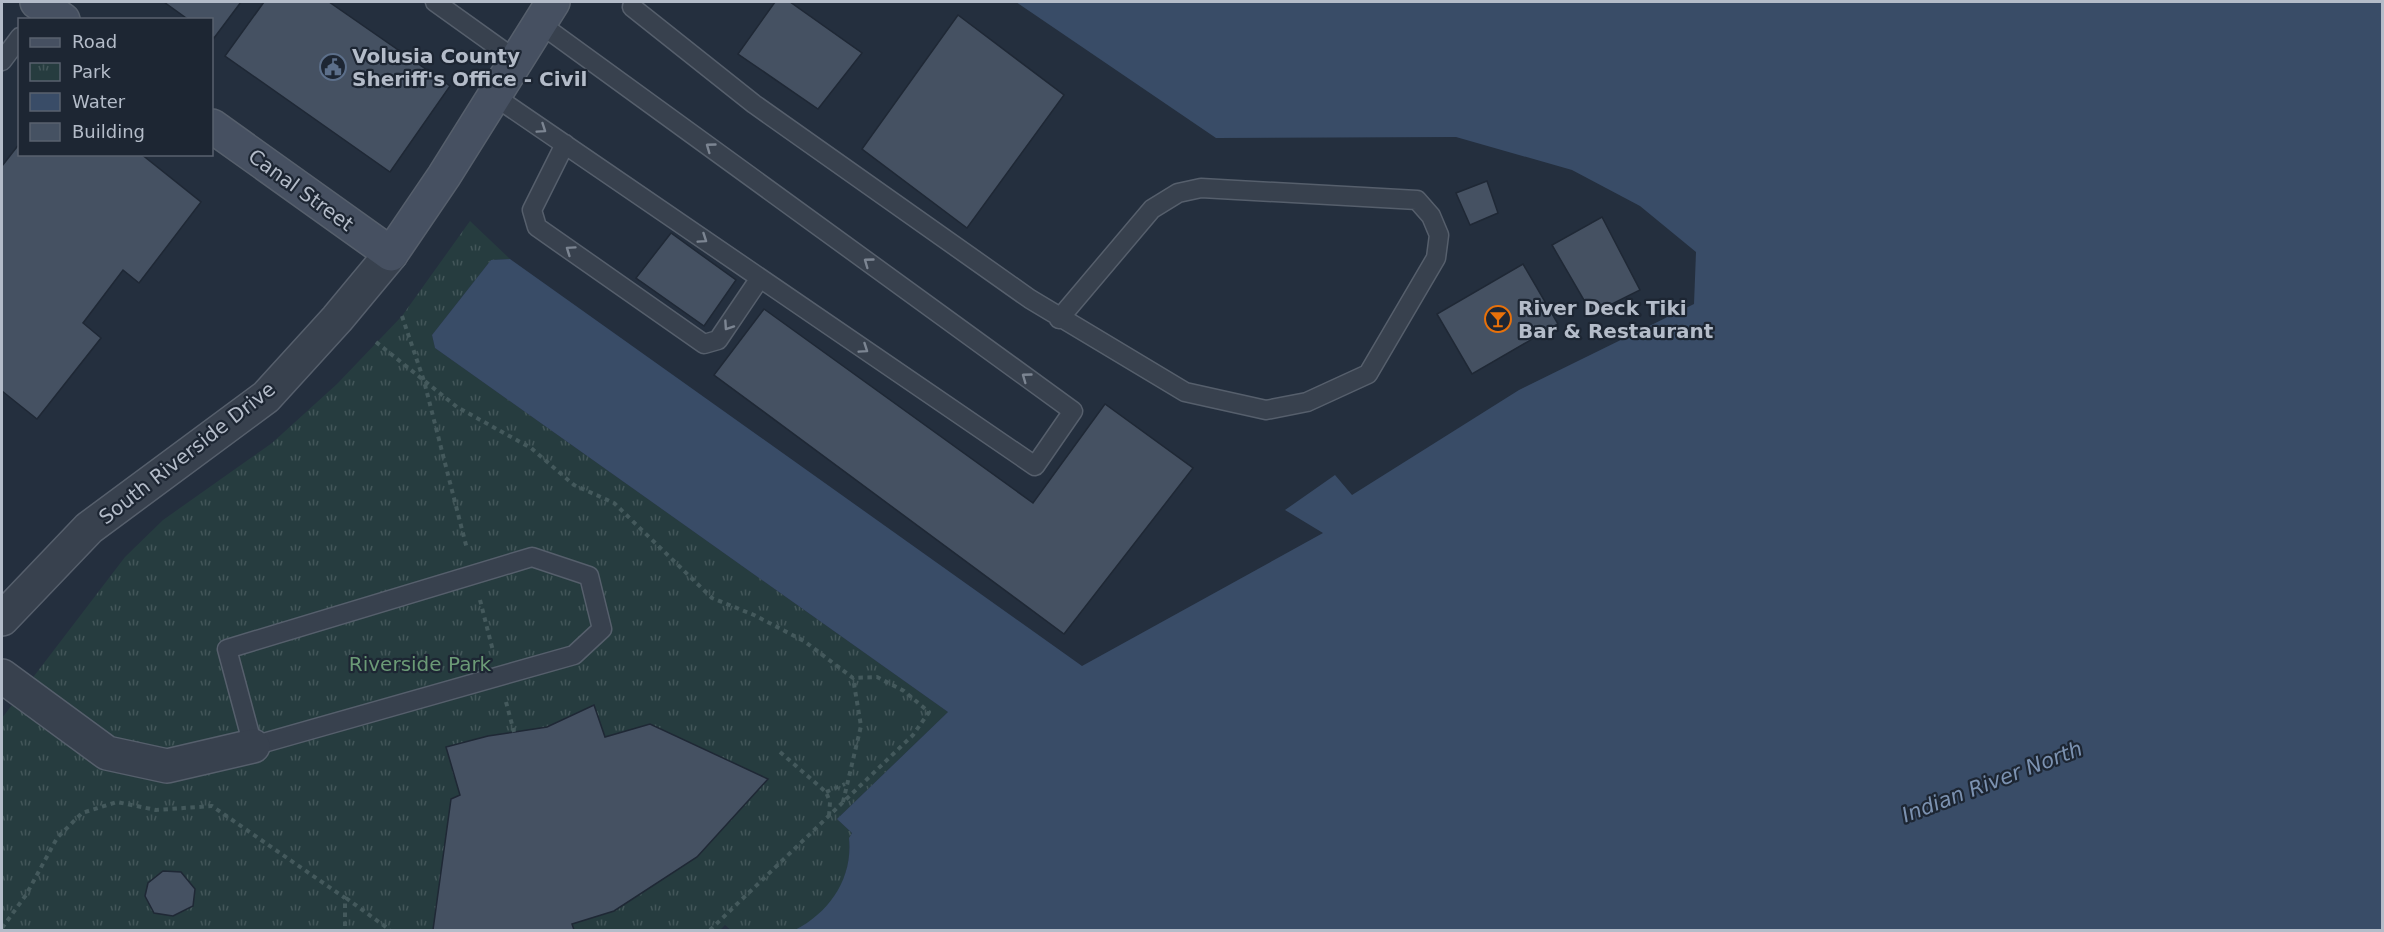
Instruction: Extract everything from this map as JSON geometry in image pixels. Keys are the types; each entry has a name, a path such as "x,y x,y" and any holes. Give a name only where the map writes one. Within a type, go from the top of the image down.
{"main road":[{"path":"391,254 546,12"},
{"name":"Canal Street","path":"213,127 391,254"}],"street":[{"name":"South Riverside Drive","path":"2,619 89,528 266,397 337,319 391,254"},
{"path":"2,676 107,753 167,766 252,746"}],"lane":[{"path":"435,2 516,60"},
{"path":"632,3 754,104 1059,319 1185,392 1266,410 1307,402 1368,374 1436,258 1439,235 1431,216 1417,200 1201,188 1178,193 1152,209 1059,319"},
{"path":"494,96 1035,466 1073,411 546,12"},
{"path":"2,61 18,40"},
{"path":"565,144 532,210 537,227 704,344 718,340 760,278"},
{"path":"532,558 589,576 603,629 574,655 252,746 227,649 532,558"}],"path":[{"path":"402,316 423,381 467,551"},
{"path":"376,342 457,407 531,448 574,485 614,503 712,598 754,615 804,641 853,678 878,677 904,691 929,712 913,735 710,930"},
{"path":"479,597 514,732"},
{"path":"843,802 861,726 853,678"},
{"path":"780,752 826,792 830,802 828,816"},
{"path":"826,792 846,784"},
{"path":"2,928 26,895 57,838 82,813 117,802 156,810 212,806 390,930"},
{"path":"345,898 345,930"}],"green space":[{"name":"Riverside Park","path":"470,221 510,259 491,260 432,335 435,348 948,712 837,819 852,833 849,838 844,879 838,892 830,904 809,924 797,930 783,931 731,930 725,925 720,930 2,930 2,718 125,557 163,520 272,443 337,384 402,316"}],"water":[{"name":"Indian River North","path":"1016,2 2382,2 2382,930 795,930 808,923 829,904 843,880 849,853 849,838 852,833 837,819 948,712 435,348 432,335 491,260 510,259 1082,666 1323,533 1285,510 1335,475 1352,495 1519,390 1694,304 1696,252 1640,206 1572,170 1456,137 1216,138"}],"building":[{"path":"164,2 241,2 214,38 213,18 186,18"},
{"path":"264,2 329,2 450,86 390,172 225,56"},
{"path":"775,2 790,2 862,53 818,109 738,54"},
{"path":"958,15 1064,95 967,228 862,149"},
{"path":"18,146 18,156 144,156 201,202 139,283 123,270 83,323 101,338 37,419 2,391 2,166"},
{"path":"1487,181 1498,213 1470,225 1456,193"},
{"path":"1602,217 1640,290 1592,314 1552,245"},
{"path":"671,233 736,280 704,326 636,278"},
{"name":"River Deck Tiki Bar & Restaurant","path":"1523,264 1558,324 1472,374 1437,314"},
{"path":"764,309 1033,503 1105,404 1193,468 1064,634 714,375"},
{"path":"594,705 605,737 650,724 768,779 697,857 614,911 572,924 574,930 433,930 451,799 460,795 446,747 488,736 547,727"},
{"path":"163,871 181,872 195,889 193,906 173,916 154,913 145,896 148,883"}],"place":[{"name":"Volusia County Sheriff's Office - Civil","path":"333,67"},
{"name":"River Deck Tiki Bar & Restaurant","path":"1498,319"}]}
